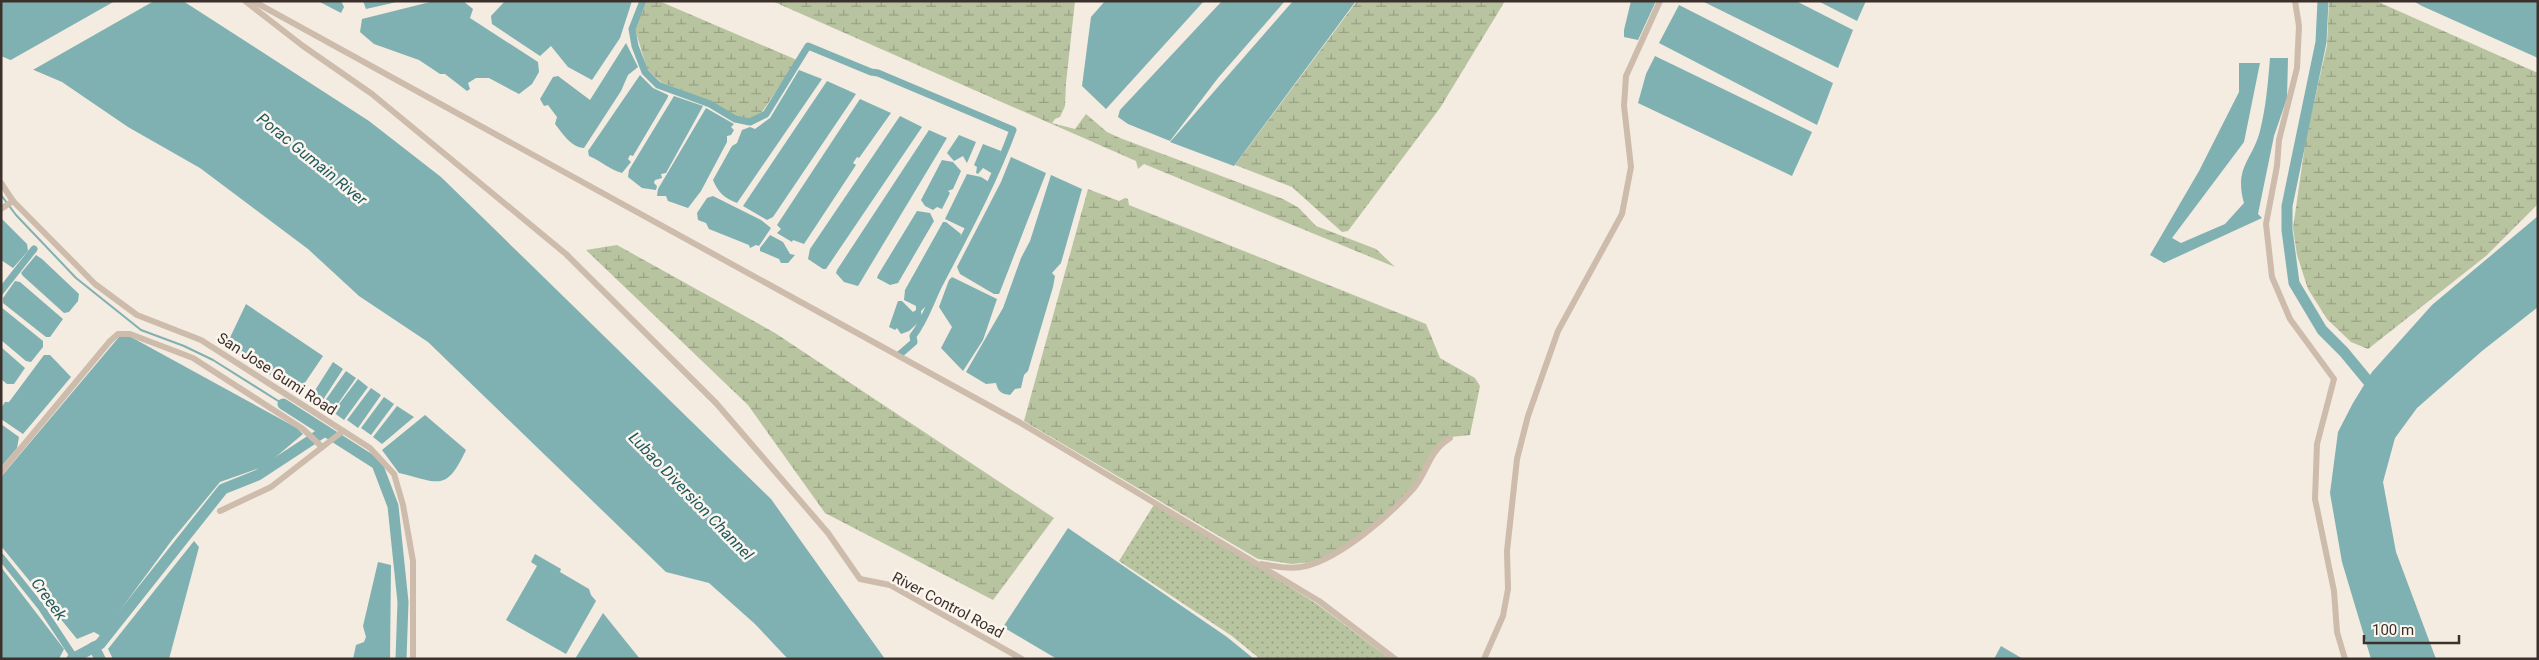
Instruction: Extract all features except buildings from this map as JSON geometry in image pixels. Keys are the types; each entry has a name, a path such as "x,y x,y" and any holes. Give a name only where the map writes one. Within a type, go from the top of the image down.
{"street":[{"name":"River Control Road","path":"245,1 303,46 372,94 566,254 716,403 828,533 860,579 890,585 1022,659"},
{"path":"253,1 1019,422 1319,601 1395,659"},
{"path":"1484,659 1503,616 1508,589 1507,551 1517,460 1526,424 1543,370 1558,332 1622,214 1631,167 1624,106 1626,76 1660,1"},
{"path":"2295,1 2299,26 2296,68 2279,140 2277,166 2266,224 2272,276 2290,319 2334,379 2317,444 2315,499 2334,591 2337,632 2345,659"},
{"name":"San Jose Gumi Road","path":"1,183 8,204 95,284 137,315 201,340 370,448 394,474 403,505 413,561 413,659"},
{"path":"1,472 110,341 118,334 130,334 193,358 303,429 322,447"},
{"path":"220,511 271,487 343,431"},
{"path":"1258,564 1288,568 1320,561 1379,523 1414,488 1438,446 1450,438"}],"green space":[{"path":"647,1 659,1 797,60 762,112 750,120 735,117 711,102 661,82 647,69 635,29"},
{"path":"772,1 1075,1 1065,106 1060,117 1052,123 1075,129 1086,114 1107,132 1120,138 1283,199 1299,208 1316,226 1376,249 1395,267 1144,164 1138,169 1136,161"},
{"path":"1357,1 1505,1 1440,108 1348,231 1342,232 1292,187 1235,165"},
{"path":"2329,1 2376,1 2538,73 2537,205 2486,256 2368,349 2351,342 2327,319 2308,289 2297,255 2293,228 2306,138 2327,45"},
{"path":"1088,189 1119,201 1125,198 1128,199 1129,205 1426,324 1440,358 1475,378 1480,386 1470,435 1451,437 1438,445 1414,487 1379,523 1320,561 1292,564 1258,559 1024,421"},
{"path":"617,245 775,333 1054,518 993,600 825,513 748,405 586,250"},
{"path":"1155,503 1317,604 1390,659 1260,659 1232,636 1119,561"}],"water":[{"path":"1,1 183,1 369,121 441,177 771,499 885,659 788,659 755,624 709,583 666,572 428,342 359,296 308,249 200,168 128,127 62,82 1,56"},
{"path":"318,1 341,1 344,7 341,13"},
{"path":"363,1 401,1 366,9"},
{"path":"434,1 463,1 473,9 470,18 538,62 539,72 532,84 519,94 489,78 476,78 468,83 470,89 467,91 445,74 440,74 419,60 374,44 360,32 362,19"},
{"path":"505,1 632,1 620,38 592,80 568,67 551,46 540,56 492,24 491,16"},
{"path":"1105,1 1204,1 1106,109 1082,86 1091,17"},
{"path":"1222,1 1285,1 1218,78 1170,141 1128,124 1118,117 1120,110"},
{"path":"1293,1 1356,1 1234,166 1170,142"},
{"path":"1631,1 1656,1 1638,40 1624,37"},
{"path":"1702,1 1796,1 1853,30 1838,68"},
{"path":"1818,1 1866,1 1857,21"},
{"path":"2413,1 2538,1 2538,58 2422,6"},
{"path":"1679,5 1833,83 1817,125 1659,43"},
{"path":"626,43 638,67 628,75 621,91 584,148 575,146 555,124 557,117 548,105 544,106 540,99 553,77 558,76 590,100"},
{"path":"1655,56 1812,132 1792,176 1638,103 1646,74"},
{"path":"2270,58 2288,58 2287,98 2274,136 2258,214 2262,218 2164,263 2150,255 2199,171 2239,92 2239,63 2260,63 2244,142 2172,238 2181,243 2225,224 2244,203 2241,181 2245,165 2260,131 2268,86"},
{"path":"799,70 822,79 737,203 728,199 719,191 713,180 732,146 737,143 742,130 750,127 755,129 770,118"},
{"path":"640,75 653,88 668,95 668,97 633,156 630,155 628,159 631,162 622,173 589,156 588,151"},
{"path":"827,81 856,94 773,217 767,220 743,206"},
{"path":"674,96 703,106 666,173 661,174 662,178 655,180 656,190 642,188 628,177 629,170"},
{"path":"860,99 891,113 859,158 857,157 853,163 856,165 804,244 793,240 792,242 777,233 781,229 777,225"},
{"path":"706,108 734,124 731,127 734,130 731,135 727,136 727,142 701,191 688,208 668,201 666,196 657,196 658,189"},
{"path":"900,116 922,127 826,269 823,269 808,259 810,249"},
{"path":"929,130 947,138 858,286 844,282 836,273 837,270"},
{"path":"959,135 976,142 967,163 963,156 954,161 947,153"},
{"path":"983,144 1001,151 993,174 983,168 978,174 976,173 977,167 974,165"},
{"path":"1011,157 1046,173 999,294 994,294 960,274 957,267 1001,182"},
{"path":"942,160 953,162 961,171 953,189 948,191 950,193 942,209 937,207 933,210 925,206 921,200"},
{"path":"967,174 981,177 989,182 966,229 945,219"},
{"path":"1051,175 1082,189 1061,263 1052,273 1055,276 1053,287 1028,371 1024,375 1021,388 1015,389 1010,395 1007,395 999,390 996,383 986,384 966,372 1003,308 1021,258 1030,241"},
{"path":"713,196 761,220 771,228 759,246 756,245 750,248 749,245 709,229 706,223 698,220 697,213 707,198"},
{"path":"917,211 930,213 934,221 898,283 890,285 877,278 878,275"},
{"path":"2538,216 2538,307 2482,351 2417,408 2395,438 2383,482 2396,552 2436,659 2371,659 2342,562 2330,493 2338,432 2372,372 2432,305"},
{"path":"1,218 27,244 28,251 13,268 1,260"},
{"path":"943,222 946,222 961,234 960,239 927,305 921,311 922,319 909,331 901,334 897,328 895,330 889,327 898,301 902,301 913,312 916,310 916,306 904,300 905,290"},
{"path":"770,235 783,242 790,254 795,255 788,263 781,263 779,259 760,251 760,248"},
{"path":"36,255 79,294 78,301 69,312 64,313 21,273"},
{"path":"952,277 997,299 983,340 963,371 941,348 952,327 939,307 949,280"},
{"path":"15,281 20,282 63,319 50,337 46,337 3,303 3,298"},
{"path":"246,304 323,356 298,393 226,346"},
{"path":"1,307 43,341 43,347 31,362 26,361 1,340"},
{"path":"119,337 131,337 297,428 303,434 265,466 220,482 172,540 101,636 94,632 77,639 1,546 1,477"},
{"path":"1,347 25,368 14,384 7,384 1,379"},
{"path":"44,355 50,355 71,377 23,434 1,419 1,408 5,402 9,402"},
{"path":"333,362 343,369 319,406 304,396 308,389 314,392"},
{"path":"346,371 356,378 332,412 322,405"},
{"path":"358,379 368,387 344,420 333,412"},
{"path":"371,388 381,395 358,428 347,420"},
{"path":"384,397 394,404 371,435 361,428"},
{"path":"397,406 414,417 382,444 373,437"},
{"path":"425,415 466,450 453,473 440,481 424,480 399,473 382,450"},
{"path":"1,424 19,437 17,448 1,467"},
{"path":"1068,528 1227,637 1254,659 1057,659 1003,627"},
{"path":"194,541 199,547 169,659 113,659 108,649"},
{"path":"535,554 561,569 560,572 589,589 596,601 566,654 506,620 537,566 531,562"},
{"path":"378,562 391,565 390,659 353,659 356,645 364,642 366,637 363,626"},
{"path":"1,567 64,649 59,659 1,659"},
{"path":"603,613 640,659 575,659"},
{"path":"2001,646 2023,659 1994,659"}],"pier":[{"path":"115,1 154,1 31,71 9,61"}],"waterway":[{"path":"643,1 632,29 635,46 645,72 658,85 710,104 735,119 750,122 766,114 808,46 871,72 878,73 1013,130 997,170 924,318 913,336 914,342 899,355"},
{"path":"2323,1 2321,42 2287,206 2287,230 2294,283 2322,330 2344,352 2377,392"},
{"path":"1,195 16,215 76,278 141,330 184,346 213,360 283,404"},
{"path":"1,291 34,249"},
{"path":"283,404 377,464 393,506 403,602 401,659"},
{"path":"72,659 100,644 223,489 258,475 325,431"},
{"name":"Creeek","path":"1,557 41,607 74,657"},
{"path":"94,647 100,659"}],"water label":[{"name":"Porac Gumain River","path":"312,159"},
{"name":"Lubao Diversion Channel","path":"691,496"}]}
